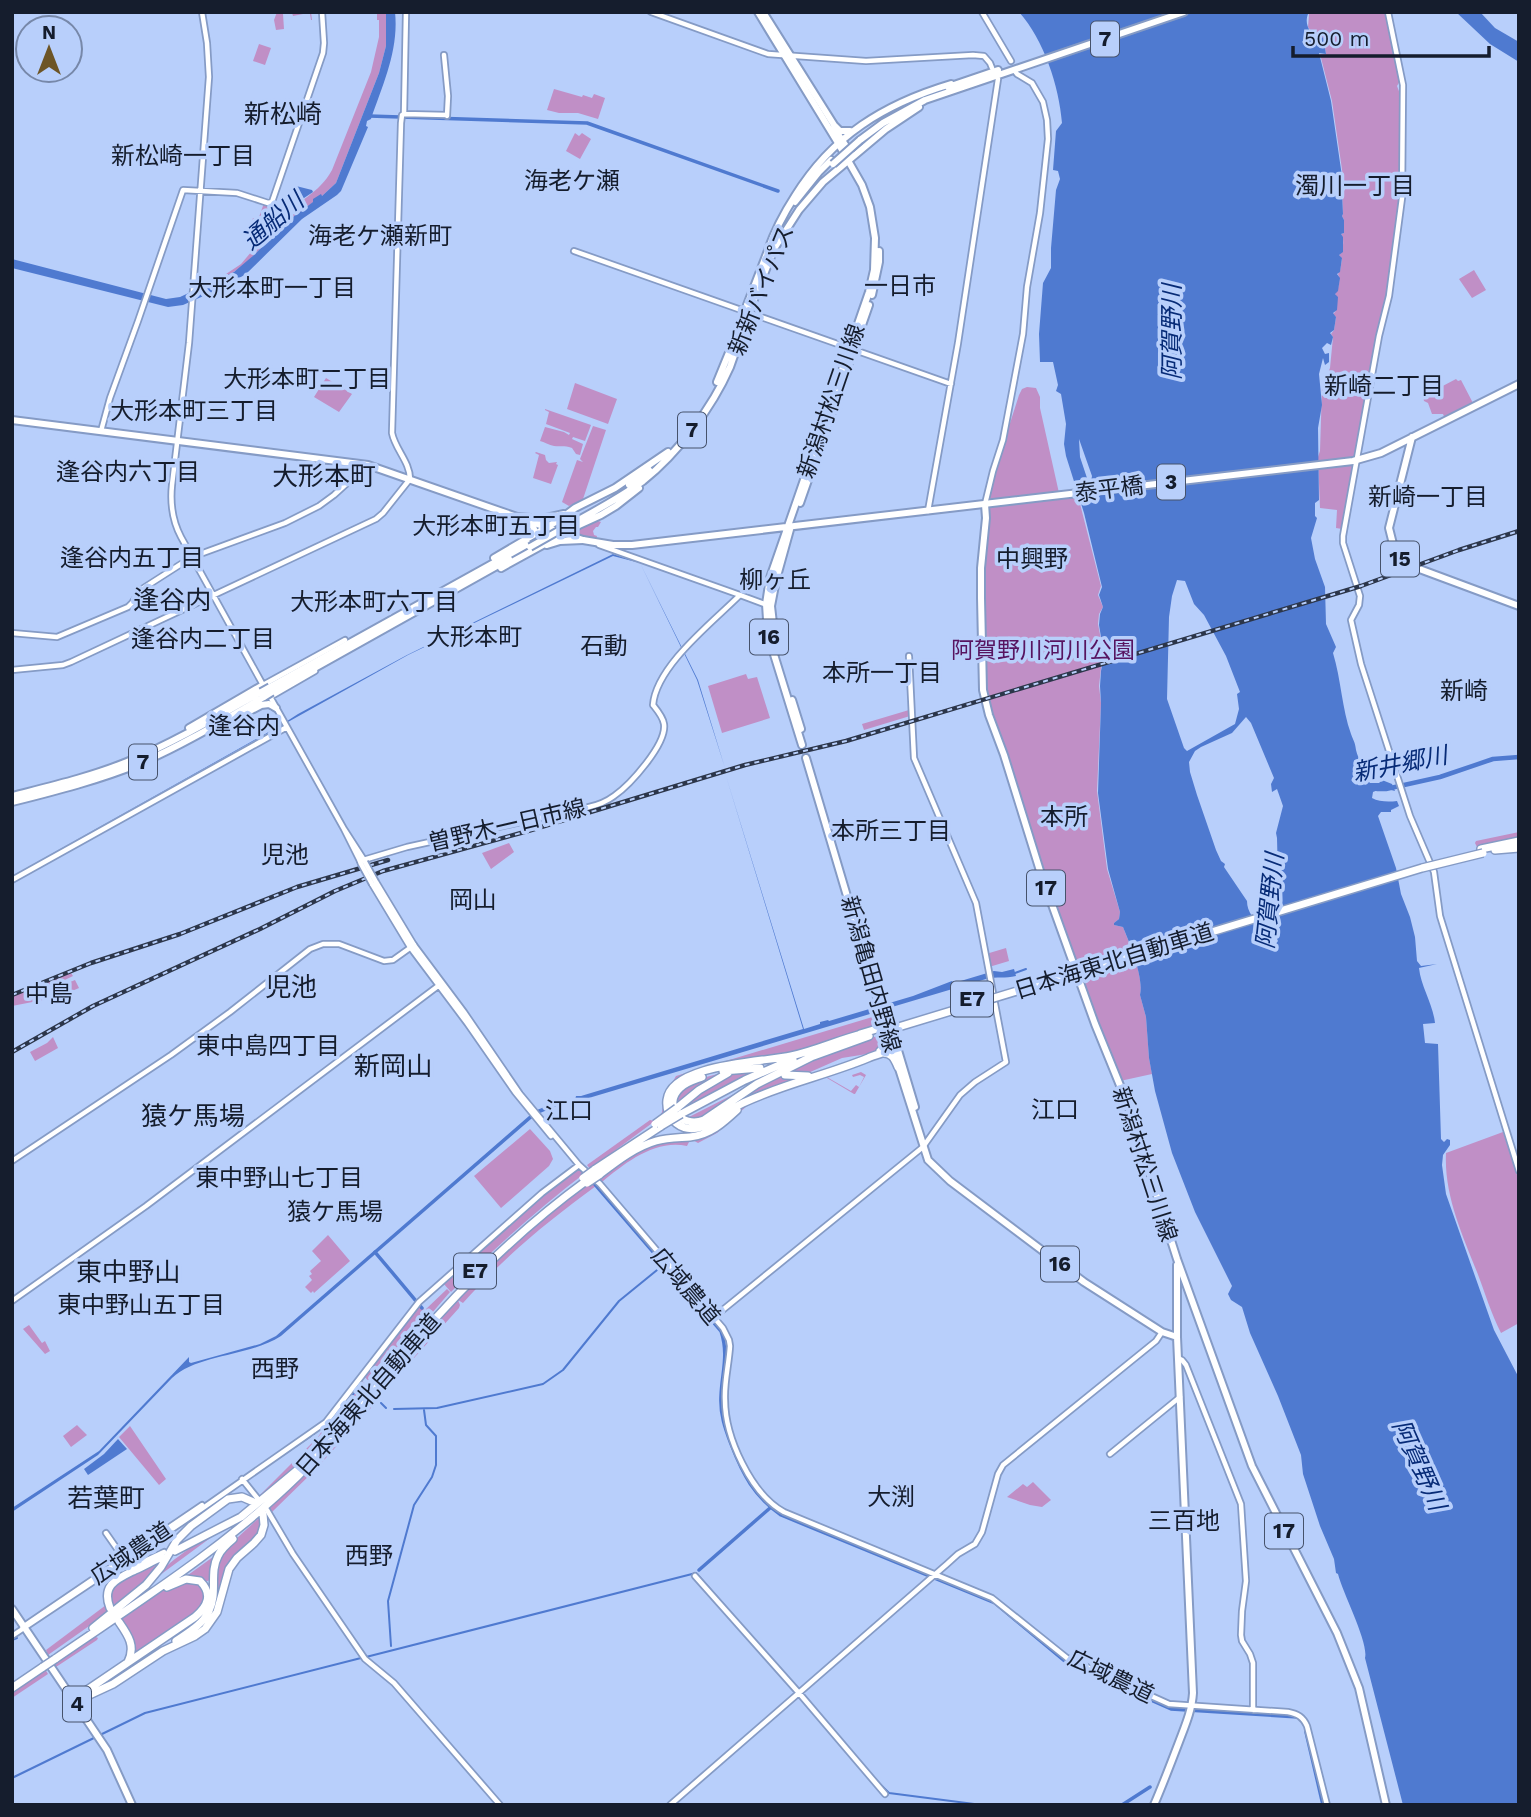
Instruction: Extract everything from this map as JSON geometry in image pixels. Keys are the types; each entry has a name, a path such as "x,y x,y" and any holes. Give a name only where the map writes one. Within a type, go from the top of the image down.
{"highway":[{"name":"日本海東北自動車道","path":"681,1113 815,1055 883,1021 1421,864 1519,843"},
{"name":"日本海東北自動車道","path":"12,1685 212,1550 278,1494 314,1459 443,1304 534,1217 681,1113 764,1072 862,1034 883,1021"},
{"path":"862,1034 792,1056 728,1065 693,1075 674,1085 668,1095 669,1115 682,1127 702,1127 752,1099 880,1052 888,1043 883,1021"},
{"path":"785,1074 807,1076 894,1048"},
{"path":"880,1052 891,1055 898,1067"},
{"path":"760,1068 716,1073 684,1085 674,1098 677,1116 686,1122 699,1122 757,1084 815,1055"},
{"path":"681,1113 707,1085 738,1069"},
{"path":"597,1171 649,1143 695,1136 709,1131 752,1099"},
{"name":"日本海東北自動車道","path":"94,1630 230,1530 301,1467 366,1397"},
{"path":"175,1551 241,1517 301,1467"},
{"path":"74,1701 113,1685 195,1628 205,1618 214,1598 214,1566 218,1555 278,1494"},
{"path":"94,1630 146,1585 161,1567 181,1534 191,1526 228,1499 242,1497 257,1501"},
{"path":"163,1651 195,1636 210,1623 219,1606 229,1569 261,1535 265,1512"},
{"path":"110,1608 107,1596 112,1583 163,1555"},
{"path":"74,1701 200,1613 206,1605 208,1592 203,1584 191,1579 172,1584 94,1630"},
{"path":"118,1622 132,1645 127,1663"}],"main road":[{"path":"761,12 837,129 843,132 848,132 876,115 915,97 962,81"},
{"name":"新新バイパス","path":"859,139 904,111 952,89 1172,12"},
{"name":"新新バイパス","path":"595,508 643,481 660,466 701,418 729,369 770,251 797,208 832,162 859,139 901,108 962,81 1184,12"},
{"name":"新潟村松三川線","path":"788,56 820,114 840,141"},
{"name":"新潟村松三川線","path":"788,56 866,183 874,206 879,238 876,284 806,488 789,526"},
{"path":"770,251 823,182 886,129 952,89"},
{"path":"770,251 774,233 782,218 832,141 820,114"},
{"path":"818,164 840,141 862,124"},
{"name":"新新バイパス","path":"560,530 639,478 685,433 709,398 746,316"},
{"name":"3","path":"1355,460 1381,453 1519,384"},
{"name":"3","path":"12,420 368,465 583,540 613,545 987,504"},
{"name":"15","path":"1412,437 1388,528 1396,555 1406,564 1519,606"},
{"path":"560,530 616,506 663,466 683,440"},
{"path":"507,550 633,476 668,452"},
{"name":"泰平橋","path":"987,504 1355,460"},
{"name":"新潟村松三川線","path":"987,504 981,568 983,690 986,702 1041,874 1095,1024 1128,1105 1177,1259 1252,1466 1337,1633 1360,1688 1386,1805"},
{"path":"518,517 549,518 570,511"},
{"path":"446,592 532,533 533,525 530,521"},
{"name":"16","path":"789,526 769,605 776,648 804,745"},
{"name":"7","path":"12,796 107,770 158,748 560,530"},
{"path":"531,547 583,540"},
{"path":"261,705 266,690"},
{"name":"7","path":"12,802 110,775 153,757 207,729 266,690"},
{"path":"153,757 172,751 261,705 276,708"},
{"name":"新潟亀田内野線","path":"807,757 878,992 883,1021 894,1048 928,1160 950,1181 1084,1282 1162,1332 1177,1337"},
{"name":"新潟亀田内野線","path":"894,1048 924,1146"},
{"path":"1154,1805 1191,1706 1193,1686 1177,1337 1177,1259"},
{"name":"4","path":"12,1609 107,1750 130,1805"},
{"name":"4","path":"12,1615 24,1628"}],"street":[{"path":"202,12 209,78 194,287 171,493 172,516 276,708 412,946 537,1118 579,1164"},
{"path":"101,431 182,191 237,194 272,202 323,53 321,12"},
{"path":"12,670 66,664 376,519 410,479 392,433 406,12"},
{"path":"651,12 768,54 866,61 972,55 984,56 992,68"},
{"path":"982,12 1011,61"},
{"path":"1388,12 1403,85 1402,198 1389,296 1355,460 1343,536 1360,596 1351,620 1355,641 1409,813 1434,872 1440,916 1519,1171"},
{"path":"403,116 447,115 444,55"},
{"path":"987,504 1003,440 1023,334 1048,139 1043,102 1032,83 1014,71"},
{"path":"928,511 951,384 998,79"},
{"path":"574,251 951,384"},
{"path":"12,633 50,637 64,635 86,623 128,607 142,589 192,557 293,520 332,496 368,465"},
{"path":"595,542 602,547 769,605"},
{"name":"曽野木一日市線","path":"363,862 407,847 589,807 612,798 640,770 661,739 664,724 653,705 666,670 740,595"},
{"path":"266,690 345,640"},
{"path":"714,1317 924,1146 960,1095 1006,1062 976,903 914,758 909,656"},
{"path":"266,690 324,666"},
{"path":"237,696 258,685 266,690"},
{"path":"12,880 285,724"},
{"path":"12,1161 121,1090 230,1012 310,949 328,943 339,944 384,961 393,960 412,946"},
{"path":"12,1301 134,1215 441,985"},
{"name":"広域農道","path":"12,1636 326,1422 419,1302 542,1193 579,1164 600,1184 726,1334 730,1346 725,1390 726,1420 744,1467 764,1496 784,1512 997,1601 1070,1659 1170,1704 1288,1712 1298,1715 1304,1719 1307,1726 1327,1805"},
{"path":"670,1805 958,1554 975,1544 982,1532 1003,1465 1156,1341 1162,1332"},
{"path":"1178,1358 1186,1365 1241,1504 1246,1581 1242,1641 1253,1663 1254,1710"},
{"path":"1110,1454 1180,1396"},
{"path":"243,1479 257,1501"},
{"path":"265,1512 365,1659 394,1683 500,1805"},
{"path":"106,1533 129,1566 163,1555"},
{"path":"695,1576 885,1794"}],"green space":[{"path":"277,12 311,12 312,20 310,14 283,14 284,29 276,30 274,20"},
{"path":"377,12 386,12 386,46 379,73 336,183 289,220 243,266 196,290 197,285 223,276 241,264 269,231 251,224 253,218 258,220 264,203 279,208 274,213 280,219 327,178 371,72 379,37"},
{"path":"1308,12 1385,12 1400,81 1397,86 1400,94 1400,199 1391,270 1342,529 1336,528 1337,510 1320,508 1318,457 1322,387 1330,368 1331,334 1336,317 1333,314 1337,304 1335,293 1339,286 1338,274 1342,259 1339,255 1343,245 1342,192 1345,190 1332,101 1320,54 1326,54 1323,37 1316,38 1308,27"},
{"path":"259,44 271,48 265,65 253,61"},
{"path":"554,89 582,97 592,98 594,94 605,98 598,119 578,113 547,110"},
{"path":"575,133 579,136 582,133 591,139 580,159 566,151"},
{"path":"1474,270 1486,290 1472,298 1459,279"},
{"path":"326,378 352,394 339,412 314,397"},
{"path":"1456,379 1461,380 1474,405 1445,419 1443,414 1432,414 1423,397 1436,387 1437,389"},
{"path":"575,383 617,399 608,424 567,409"},
{"name":"阿賀野川河川公園","path":"1036,388 1040,397 1040,408 1059,493 1077,492 1101,586 1098,595 1103,607 1098,624 1104,655 1099,686 1101,703 1097,791 1107,869 1120,912 1114,925 1123,927 1138,970 1152,1074 1120,1081 1061,928 984,691 982,567 988,501 1019,395 1022,389"},
{"path":"545,409 591,425 585,441 573,437 572,439 583,444 580,455 572,448 540,441 545,427 569,435 570,433 546,424 549,412"},
{"path":"593,426 606,430 583,499 569,506 562,502 577,460 583,462 580,459"},
{"path":"536,452 545,455 549,463 557,462 551,484 533,478 539,455"},
{"path":"596,520 601,522 593,531 597,536 596,541 576,533 576,529"},
{"path":"746,674 748,679 757,677 770,718 722,733 708,686"},
{"path":"909,710 910,716 864,730 862,724"},
{"path":"1519,832 1519,837 1477,847 1475,843 1476,841"},
{"path":"509,843 514,852 491,869 482,853"},
{"path":"1006,948 1009,961 989,967 986,954"},
{"path":"71,973 73,976 50,987 51,990 75,980 79,988 58,997 12,1006 12,996"},
{"path":"879,1015 881,1025 805,1050 691,1074 667,1113 659,1118 665,1095 676,1076"},
{"path":"885,1033 883,1049 842,1058 808,1073 784,1072 814,1059"},
{"path":"53,1037 58,1048 35,1061 30,1052"},
{"path":"761,1070 677,1113 676,1110 694,1096 731,1073"},
{"path":"725,1072 675,1107 679,1091 695,1080"},
{"path":"861,1072 866,1075 855,1094 827,1078 820,1078 762,1098 748,1105 717,1133 698,1143 691,1139 726,1122 744,1106 755,1100 825,1076 851,1091 856,1085 859,1087 864,1077 852,1075"},
{"path":"779,1075 808,1078 746,1099 705,1124 689,1127 679,1123 700,1123 741,1095"},
{"path":"748,1087 702,1118 685,1119"},
{"path":"650,1120 655,1121 590,1169 587,1165"},
{"path":"530,1129 550,1151 553,1159 549,1166 501,1208 474,1176"},
{"path":"1503,1132 1519,1181 1519,1323 1501,1333 1455,1214 1448,1184 1446,1153"},
{"path":"685,1139 689,1142 687,1146 652,1149 631,1160 602,1182 596,1178 656,1142"},
{"path":"579,1170 585,1173 516,1230 451,1292 443,1283 558,1182"},
{"path":"593,1181 596,1186 526,1241 463,1303 458,1300 459,1308 384,1391 378,1390 427,1332 478,1278 533,1227"},
{"path":"328,1235 350,1261 311,1293 305,1287 312,1280 310,1271 321,1261 312,1251"},
{"path":"447,1289 450,1292 371,1384 364,1376 366,1372 419,1305 425,1310"},
{"path":"29,1325 42,1343 45,1341 50,1351 45,1354 23,1329"},
{"path":"361,1380 369,1387 314,1449 260,1499 259,1496 318,1437 322,1431 320,1428 333,1417"},
{"path":"374,1395 378,1400 316,1469 270,1512 268,1509"},
{"path":"77,1425 87,1435 71,1447 63,1436"},
{"path":"130,1426 166,1479 159,1485 119,1437"},
{"path":"1033,1482 1051,1500 1042,1507 1007,1497 1023,1484 1027,1487"},
{"path":"261,1516 260,1532 240,1552 209,1622 189,1638 207,1618 215,1567 224,1550"},
{"path":"217,1533 156,1578 184,1552"},
{"path":"213,1557 212,1579 204,1581 189,1577 188,1575"},
{"path":"164,1558 149,1578 113,1609 109,1593 113,1585"},
{"path":"182,1582 196,1582 206,1592 200,1610 137,1654 134,1653 120,1620 164,1590"},
{"path":"106,1605 109,1612 48,1655 46,1650"},
{"path":"94,1636 97,1640 56,1667 54,1664"},
{"path":"45,1669 48,1674 12,1698 12,1691"}],"water":[{"path":"386,12 395,12 396,26 389,67 341,191 302,219 246,274 183,305 168,307 12,268 12,259 166,299 180,297 234,272 289,220 313,202 313,199 321,194 322,196 336,183 379,73 386,46"},
{"name":"阿賀野川","path":"1019,12 1307,12 1307,25 1310,30 1316,39 1323,37 1326,54 1319,53 1331,101 1344,190 1344,233 1341,234 1343,252 1339,255 1342,258 1340,272 1337,274 1340,278 1335,294 1338,297 1337,310 1333,313 1336,317 1334,330 1330,333 1333,337 1331,345 1327,343 1322,348 1325,354 1329,353 1329,362 1325,365 1323,358 1319,374 1322,405 1318,428 1319,500 1315,503 1317,518 1311,538 1325,587 1326,624 1336,647 1333,653 1346,714 1364,776 1370,783 1379,783 1382,780 1392,784 1395,791 1383,788 1373,792 1372,798 1397,801 1399,806 1391,812 1381,812 1378,816 1410,917 1417,961 1421,966 1437,964 1419,968 1435,1023 1423,1024 1425,1043 1438,1044 1441,1139 1444,1142 1450,1140 1442,1165 1446,1194 1494,1330 1519,1378 1519,1805 1403,1805 1360,1630 1320,1526 1303,1474 1301,1455 1250,1333 1242,1307 1231,1300 1228,1294 1232,1286 1195,1212 1172,1153 1155,1091 1138,970 1123,927 1114,925 1120,912 1108,869 1098,793 1100,686 1104,655 1099,625 1103,607 1099,595 1102,587 1084,513 1066,456 1066,424 1061,394 1056,391 1058,385 1053,362 1040,362 1043,283 1051,268 1056,190 1060,179 1058,171 1053,170 1056,131 1062,123 1058,94 1049,64 1028,23","holes":["1079,439 1092,476 1090,487 1080,457","1177,580 1185,581 1194,604 1204,615 1226,656 1240,692 1237,694 1239,709 1235,724 1187,751 1167,699 1172,596","1246,717 1251,723 1274,778 1271,784 1272,792 1277,789 1283,806 1276,833 1278,895 1275,918 1278,941 1275,945 1264,925 1252,916 1247,901 1221,861 1190,772 1189,762 1195,751 1232,733"]},
{"path":"1456,12 1480,12 1495,28 1519,42 1519,62 1490,44"},
{"path":"296,186 313,192 280,218 275,213 293,196"},
{"path":"613,554 640,563 613,556 408,655 12,876 407,655"},
{"path":"640,563 698,680 725,768 697,680"},
{"path":"726,776 804,1029 913,996 952,981 954,983 994,971 1014,969 1016,976 986,979 892,1009 575,1100 576,1096 803,1029"},
{"path":"559,1101 562,1104 531,1119 281,1336 254,1348 195,1364 183,1370 172,1378 98,1455 12,1512 12,1508 99,1451 189,1357 191,1363 260,1344 276,1336 529,1116"},
{"path":"118,1439 127,1449 88,1475 84,1469"}],"waterway":[{"path":"369,116 587,123 778,191"},
{"name":"新井郷川","path":"1377,789 1440,777 1493,759 1519,757"},
{"path":"1015,973 1026,969"},
{"path":"562,1103 577,1099"},
{"path":"593,1182 721,1331 725,1356 721,1403 727,1432 750,1484 763,1500 781,1515 995,1603 1067,1663 1171,1709 1298,1717"},
{"path":"375,1252 422,1308"},
{"path":"394,1409 437,1408 543,1384 563,1370 619,1301 662,1266"},
{"path":"333,1419 358,1388 367,1387"},
{"path":"381,1403 386,1408"},
{"path":"391,1646 388,1601 414,1505 432,1477 436,1465 436,1436 426,1425 424,1410"},
{"path":"246,1480 314,1434"},
{"path":"699,1570 770,1508"},
{"path":"366,1657 696,1573 738,1621"},
{"path":"12,1640 17,1638"},
{"path":"12,1778 145,1713 361,1658"},
{"path":"1306,1732 1323,1805"},
{"path":"877,1781 889,1793 982,1805"},
{"path":"1122,1805 1150,1787"}],"tunnel":[{"path":"802,745 806,758"}],"railway":[{"path":"12,1052 93,1006 260,929 335,891 383,871 528,831 745,765 846,741 1361,586 1519,531"},
{"path":"12,995 91,963 180,934 297,887 388,860"}],"district":[{"name":"新松崎","path":"283,114"},
{"name":"新松崎一丁目","path":"183,156"},
{"name":"海老ケ瀬","path":"572,181"},
{"name":"濁川一丁目","path":"1355,186"},
{"name":"海老ケ瀬新町","path":"380,236"},
{"name":"一日市","path":"900,286"},
{"name":"大形本町一丁目","path":"272,288"},
{"name":"大形本町二丁目","path":"307,379"},
{"name":"新崎二丁目","path":"1384,386"},
{"name":"大形本町三丁目","path":"194,411"},
{"name":"逢谷内六丁目","path":"128,472"},
{"name":"大形本町","path":"324,476"},
{"name":"新崎一丁目","path":"1428,497"},
{"name":"大形本町五丁目","path":"496,526"},
{"name":"逢谷内五丁目","path":"132,558"},
{"name":"中興野","path":"1032,559"},
{"name":"柳ヶ丘","path":"775,580"},
{"name":"逢谷内","path":"172,600"},
{"name":"大形本町六丁目","path":"374,602"},
{"name":"大形本町","path":"474,637"},
{"name":"逢谷内二丁目","path":"203,639"},
{"name":"石動","path":"604,646"},
{"name":"本所一丁目","path":"882,673"},
{"name":"新崎","path":"1464,691"},
{"name":"逢谷内","path":"244,726"},
{"name":"本所","path":"1064,817"},
{"name":"本所三丁目","path":"891,831"},
{"name":"児池","path":"285,855"},
{"name":"岡山","path":"473,900"},
{"name":"児池","path":"291,987"},
{"name":"中島","path":"49,994"},
{"name":"東中島四丁目","path":"268,1046"},
{"name":"新岡山","path":"393,1066"},
{"name":"江口","path":"1055,1110"},
{"name":"江口","path":"569,1111"},
{"name":"猿ケ馬場","path":"193,1116"},
{"name":"東中野山七丁目","path":"279,1178"},
{"name":"猿ケ馬場","path":"335,1212"},
{"name":"東中野山","path":"128,1272"},
{"name":"東中野山五丁目","path":"141,1305"},
{"name":"西野","path":"275,1369"},
{"name":"大渕","path":"891,1497"},
{"name":"若葉町","path":"106,1498"},
{"name":"三百地","path":"1184,1521"},
{"name":"西野","path":"369,1556"}],"water label":[{"name":"通船川","path":"273,221"}]}
